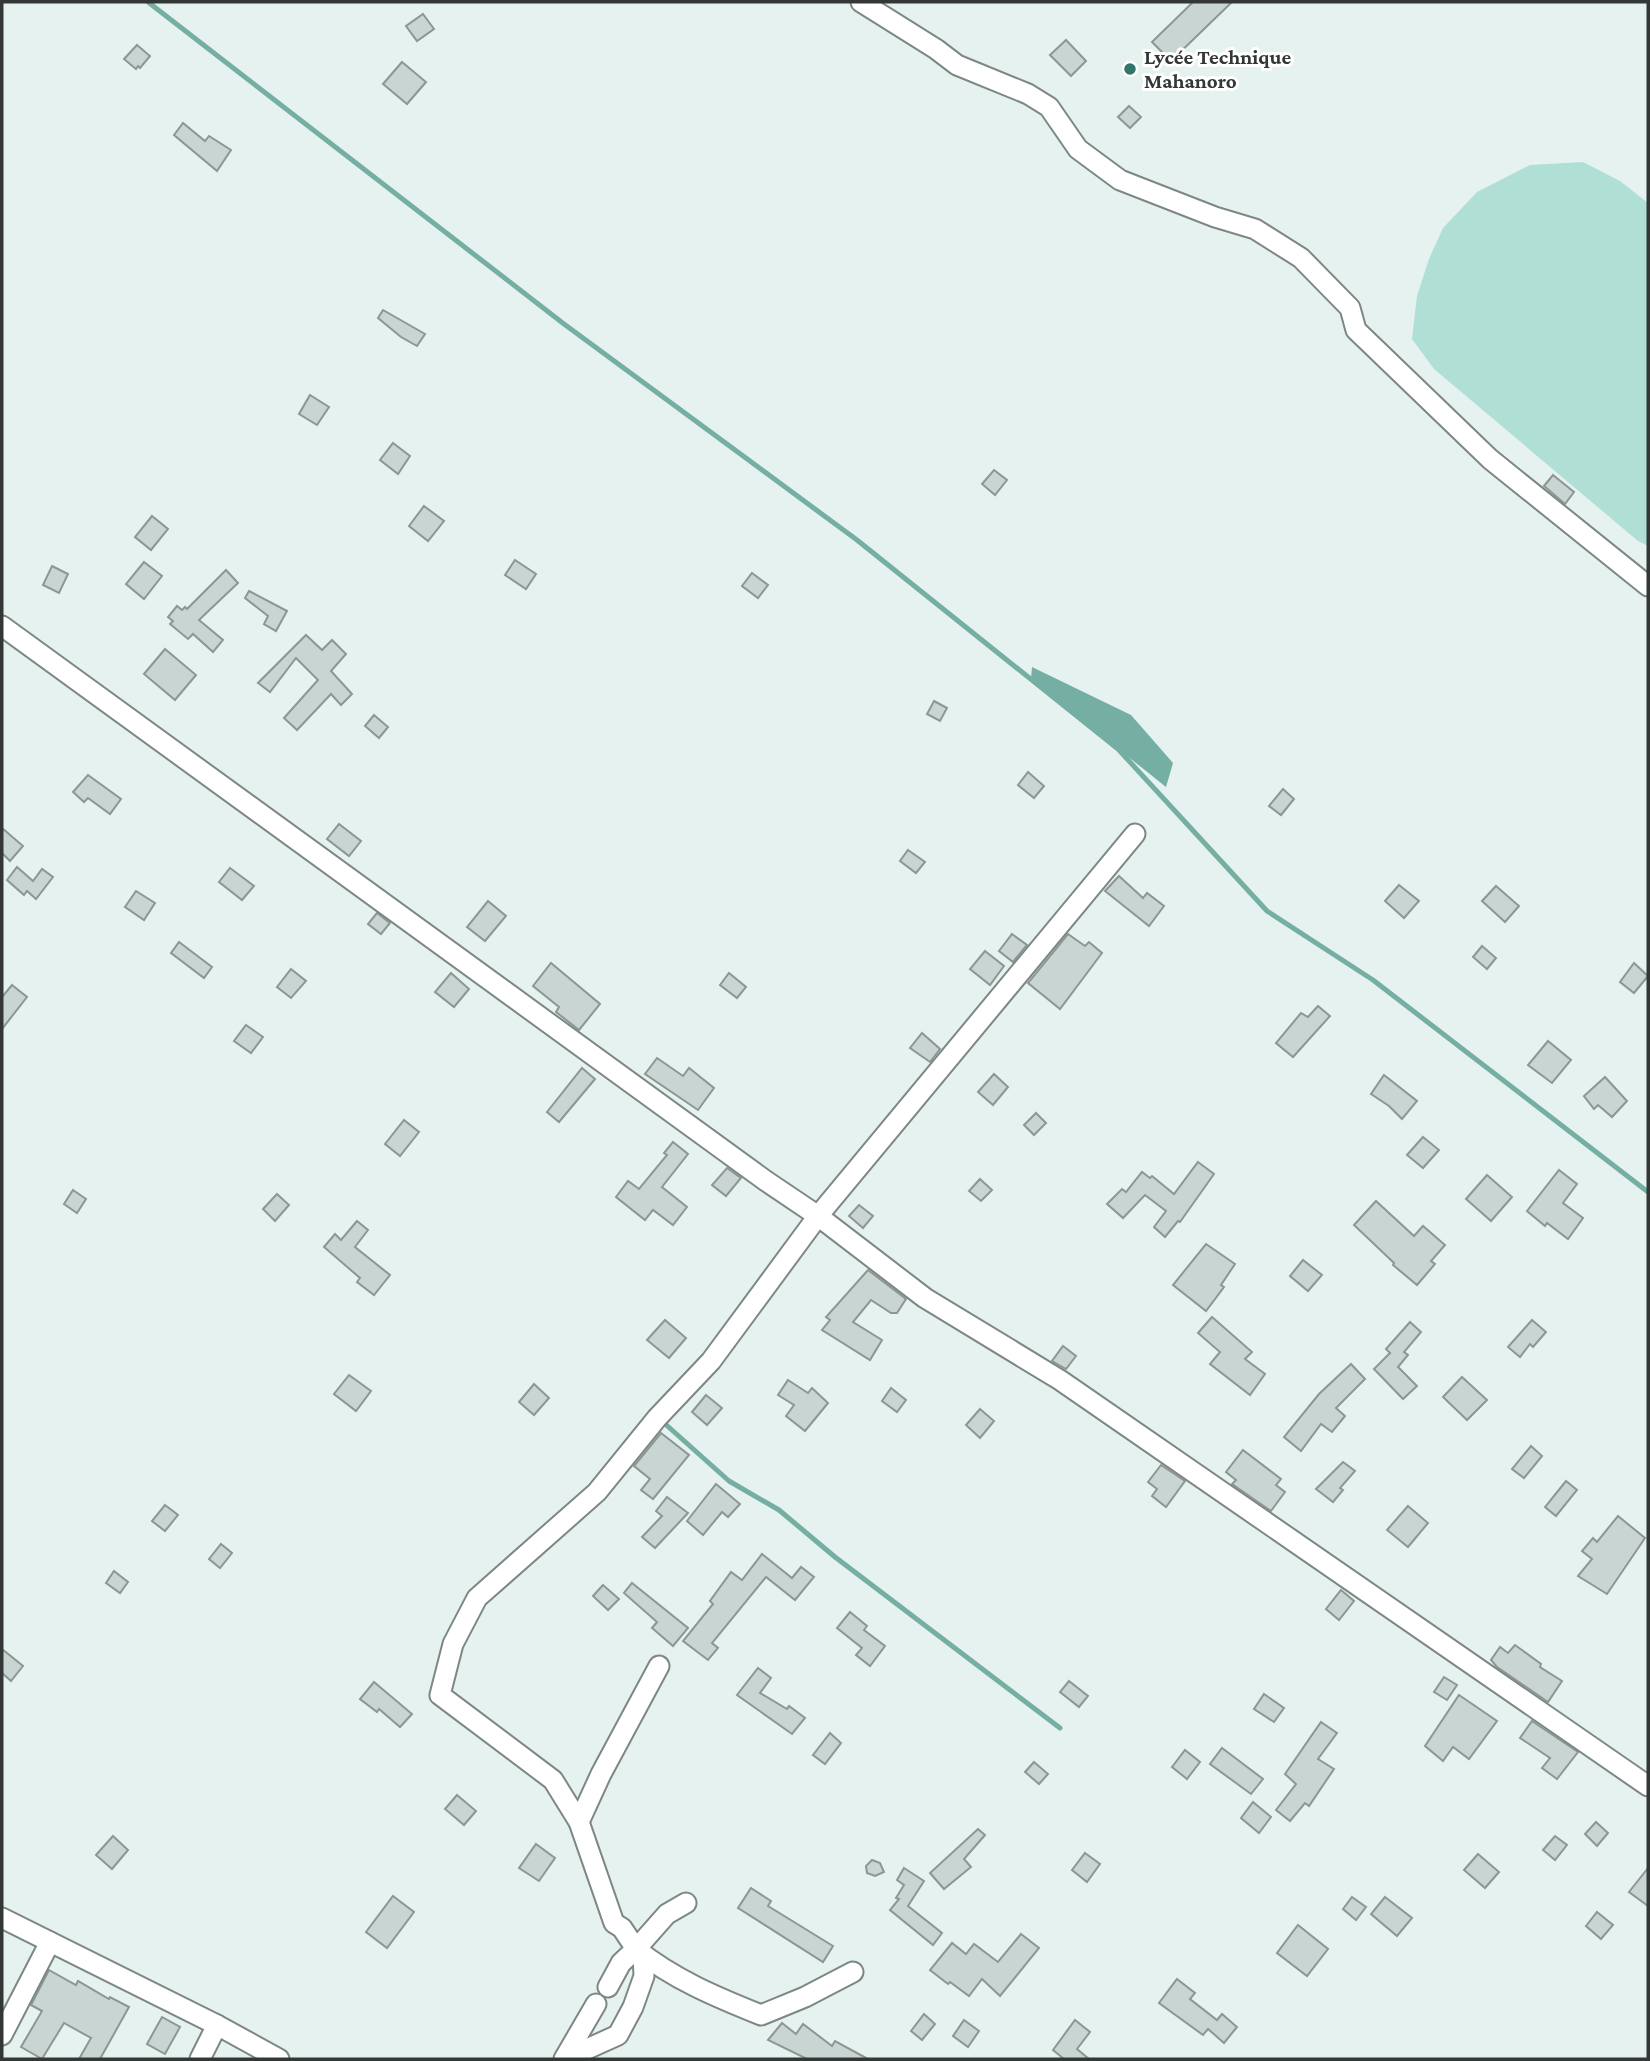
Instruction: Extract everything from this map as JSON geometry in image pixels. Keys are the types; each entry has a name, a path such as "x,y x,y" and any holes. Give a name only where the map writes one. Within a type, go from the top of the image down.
{"street":[{"path":"861,2 957,65 1028,94 1049,107 1078,149 1120,180 1215,217 1255,229 1301,258 1350,308 1356,330 1490,459 1648,586"},
{"path":"2,626 766,1181 818,1216 925,1298 1060,1380 1648,1786"},
{"path":"853,1972 805,1997 761,2014 705,1992 663,1970 639,1952 622,1928 614,1923 579,1822 552,1780 440,1695 453,1644 477,1598 597,1492 657,1418 711,1361 818,1216 1135,834"},
{"path":"579,1822 601,1774 659,1666"},
{"path":"608,1987 621,1963 639,1952 667,1914 686,1903"},
{"path":"2,1918 217,2025 279,2059"},
{"path":"2,2035 50,1942"},
{"path":"565,2059 618,2035 633,2007 644,1976 639,1952"},
{"path":"565,2059 596,2004"},
{"path":"200,2059 217,2025"}],"shaded area":[{"path":"1583,162 1620,181 1648,203 1648,546 1638,541 1434,369 1412,339 1417,296 1429,259 1443,228 1477,192 1530,165"},
{"path":"1032,667 1131,715 1173,763 1166,787 1031,679"}],"building":[{"path":"1193,2 1232,2 1171,61 1152,42"},
{"path":"423,14 434,29 417,41 406,26"},
{"path":"1066,40 1086,61 1071,76 1050,55"},
{"path":"137,45 150,56 136,69 124,59"},
{"path":"402,62 426,82 407,104 383,84"},
{"path":"1129,106 1141,117 1130,128 1118,117"},
{"path":"183,123 205,141 209,136 231,150 217,171 174,135"},
{"path":"383,310 425,334 417,346 378,318"},
{"path":"310,395 329,407 317,425 299,414"},
{"path":"393,443 410,456 398,474 380,460"},
{"path":"994,470 1007,480 995,495 982,484"},
{"path":"1553,475 1574,492 1565,504 1544,486"},
{"path":"424,506 444,521 428,541 409,526"},
{"path":"152,516 168,529 151,550 135,537"},
{"path":"515,560 536,574 526,589 505,575"},
{"path":"144,562 162,576 144,599 126,584"},
{"path":"52,566 68,574 59,593 43,585"},
{"path":"226,570 238,583 199,620 223,640 213,652 193,634 188,639 170,624 173,621 168,617 177,606 182,610 185,607 187,609"},
{"path":"752,573 768,585 758,598 742,586"},
{"path":"249,591 287,611 276,631 264,624 268,616 245,598"},
{"path":"306,635 322,650 332,640 346,654 331,671 352,694 341,705 331,694 297,730 284,718 318,680 296,658 270,692 258,683"},
{"path":"165,649 196,675 175,700 144,674"},
{"path":"934,701 947,708 940,721 927,714"},
{"path":"374,715 388,727 379,738 365,726"},
{"path":"1028,772 1044,786 1034,798 1018,785"},
{"path":"88,775 121,799 110,814 88,798 84,802 73,792"},
{"path":"1283,789 1294,799 1281,815 1269,806"},
{"path":"339,824 361,841 349,856 327,839"},
{"path":"2,828 23,846 10,861 2,853"},
{"path":"908,850 925,862 916,873 900,861"},
{"path":"17,867 33,881 42,869 53,877 36,899 27,891 24,895 7,880"},
{"path":"230,868 254,886 242,900 219,882"},
{"path":"1119,876 1143,898 1147,893 1164,906 1149,926 1105,891"},
{"path":"1399,885 1419,901 1404,918 1385,901"},
{"path":"1496,886 1519,906 1505,922 1482,901"},
{"path":"136,891 155,903 144,920 125,907"},
{"path":"488,901 506,916 485,941 467,927"},
{"path":"377,913 390,923 381,934 368,924"},
{"path":"1012,934 1027,945 1013,962 999,951"},
{"path":"1068,934 1085,946 1089,942 1102,953 1060,1009 1028,983"},
{"path":"179,942 212,967 204,978 171,953"},
{"path":"1482,946 1496,958 1487,969 1473,957"},
{"path":"985,951 1004,966 990,985 970,969"},
{"path":"551,963 600,1004 579,1030 556,1012 559,1007 533,986"},
{"path":"1634,963 1648,976 1634,993 1620,982"},
{"path":"291,969 306,981 291,998 277,987"},
{"path":"451,973 469,989 454,1007 435,992"},
{"path":"729,973 746,987 737,998 720,985"},
{"path":"12,985 27,997 2,1029 2,997"},
{"path":"1318,1006 1330,1016 1293,1057 1276,1043 1301,1013 1308,1017"},
{"path":"246,1025 263,1037 251,1053 234,1041"},
{"path":"922,1033 940,1049 930,1062 910,1048"},
{"path":"1548,1041 1571,1060 1552,1083 1528,1065"},
{"path":"657,1058 683,1076 689,1068 714,1088 698,1110 645,1074"},
{"path":"582,1068 595,1079 559,1122 547,1112"},
{"path":"994,1074 1008,1087 993,1105 978,1092"},
{"path":"1384,1075 1417,1101 1402,1119 1371,1094"},
{"path":"1605,1077 1627,1101 1612,1117 1598,1105 1594,1109 1584,1096"},
{"path":"1036,1113 1046,1123 1034,1135 1024,1125"},
{"path":"404,1120 419,1132 400,1156 385,1144"},
{"path":"1423,1137 1439,1150 1423,1168 1407,1155"},
{"path":"673,1142 688,1154 662,1187 687,1207 673,1225 653,1210 645,1220 616,1197 628,1181 639,1189 667,1155 664,1153"},
{"path":"1198,1162 1214,1174 1180,1222 1178,1221 1165,1237 1154,1227 1166,1211 1145,1195 1123,1218 1107,1204 1122,1189 1126,1192 1142,1172 1150,1178 1152,1176 1174,1194"},
{"path":"727,1168 741,1178 726,1196 712,1185"},
{"path":"1559,1170 1577,1184 1563,1203 1583,1218 1568,1239 1547,1223 1545,1226 1527,1211"},
{"path":"1487,1175 1512,1197 1491,1221 1466,1199"},
{"path":"980,1179 992,1190 981,1201 969,1191"},
{"path":"73,1190 86,1199 77,1213 64,1204"},
{"path":"277,1194 289,1205 275,1221 263,1209"},
{"path":"1376,1201 1414,1236 1423,1226 1445,1245 1431,1261 1435,1264 1417,1285 1354,1225"},
{"path":"859,1205 873,1216 863,1228 849,1216"},
{"path":"357,1221 368,1230 355,1247 390,1275 374,1295 357,1282 360,1278 324,1247 335,1234 341,1240"},
{"path":"1206,1244 1235,1264 1221,1285 1224,1287 1206,1311 1173,1285"},
{"path":"1303,1260 1322,1275 1308,1291 1290,1276"},
{"path":"868,1270 906,1299 897,1313 891,1313 871,1300 853,1322 882,1340 870,1360 822,1330 830,1320 826,1317"},
{"path":"1212,1317 1252,1352 1245,1359 1265,1374 1250,1395 1210,1364 1220,1352 1198,1333"},
{"path":"665,1320 686,1338 669,1358 647,1340"},
{"path":"1532,1320 1546,1332 1533,1347 1530,1344 1520,1357 1508,1347"},
{"path":"1410,1322 1421,1332 1404,1352 1408,1355 1398,1367 1417,1386 1403,1399 1374,1369 1390,1353 1386,1349"},
{"path":"1063,1346 1076,1356 1066,1369 1052,1361"},
{"path":"1351,1364 1365,1379 1336,1408 1345,1416 1332,1432 1321,1424 1301,1451 1284,1437 1319,1394"},
{"path":"349,1375 371,1391 356,1411 334,1394"},
{"path":"1462,1377 1487,1400 1467,1420 1443,1397"},
{"path":"788,1380 808,1393 812,1388 828,1403 805,1431 786,1416 794,1405 778,1395"},
{"path":"534,1384 549,1398 534,1415 519,1402"},
{"path":"891,1388 906,1400 897,1412 882,1401"},
{"path":"706,1395 722,1408 707,1425 692,1412"},
{"path":"980,1409 994,1421 980,1438 966,1425"},
{"path":"661,1433 689,1455 653,1499 641,1490 650,1479 634,1466"},
{"path":"1531,1446 1542,1456 1524,1478 1512,1469"},
{"path":"1243,1450 1281,1479 1276,1485 1285,1492 1271,1511 1232,1484 1236,1480 1226,1472"},
{"path":"1343,1462 1355,1471 1340,1488 1343,1490 1333,1502 1316,1489"},
{"path":"1161,1465 1185,1481 1166,1507 1152,1496 1157,1489 1148,1482"},
{"path":"1566,1481 1577,1490 1556,1516 1545,1507"},
{"path":"716,1484 740,1504 728,1517 722,1512 703,1535 687,1521"},
{"path":"667,1497 688,1513 655,1548 642,1537 662,1516 656,1511"},
{"path":"165,1505 178,1515 165,1531 152,1521"},
{"path":"1408,1506 1428,1523 1408,1547 1387,1530"},
{"path":"1618,1516 1645,1538 1607,1594 1578,1576 1592,1559 1582,1551 1593,1538 1597,1542"},
{"path":"221,1544 232,1553 220,1568 209,1559"},
{"path":"762,1554 792,1578 801,1567 814,1577 795,1600 766,1577 712,1643 718,1648 708,1660 683,1641 713,1604 710,1601 731,1572 742,1580"},
{"path":"114,1571 128,1582 120,1593 106,1583"},
{"path":"632,1583 688,1628 673,1646 652,1628 657,1622 624,1593"},
{"path":"603,1585 619,1599 608,1610 593,1596"},
{"path":"1341,1590 1354,1601 1339,1620 1326,1609"},
{"path":"850,1612 867,1626 864,1630 885,1646 870,1666 856,1655 862,1648 837,1628"},
{"path":"1515,1645 1541,1664 1540,1667 1562,1681 1548,1702 1491,1660 1500,1647 1508,1653"},
{"path":"2,1649 23,1666 11,1681 2,1673"},
{"path":"758,1668 771,1678 760,1693 787,1709 789,1706 805,1718 792,1734 737,1695"},
{"path":"1444,1677 1457,1685 1447,1700 1434,1692"},
{"path":"1069,1681 1088,1696 1079,1707 1060,1692"},
{"path":"374,1682 412,1714 400,1727 379,1709 377,1712 360,1699"},
{"path":"1264,1694 1284,1708 1274,1722 1254,1709"},
{"path":"1459,1695 1497,1721 1469,1759 1453,1747 1443,1761 1425,1746"},
{"path":"1532,1721 1578,1752 1557,1779 1542,1768 1550,1758 1520,1738"},
{"path":"1321,1722 1337,1733 1318,1759 1334,1769 1309,1806 1305,1803 1290,1821 1276,1810 1296,1784 1285,1774"},
{"path":"830,1733 841,1743 825,1764 813,1755"},
{"path":"1222,1748 1263,1779 1251,1794 1210,1764"},
{"path":"1185,1750 1200,1762 1187,1779 1172,1767"},
{"path":"1034,1762 1048,1774 1039,1784 1025,1772"},
{"path":"457,1795 476,1811 464,1825 445,1809"},
{"path":"1253,1802 1271,1817 1259,1833 1241,1818"},
{"path":"1596,1822 1608,1833 1597,1846 1585,1834"},
{"path":"978,1829 985,1835 964,1859 971,1867 944,1889 930,1873"},
{"path":"113,1836 128,1850 112,1869 96,1855"},
{"path":"1555,1836 1567,1845 1555,1860 1543,1850"},
{"path":"536,1844 555,1858 539,1881 519,1868"},
{"path":"1085,1853 1100,1864 1087,1882 1072,1870"},
{"path":"1478,1854 1499,1872 1485,1888 1464,1870"},
{"path":"872,1860 880,1863 884,1872 875,1876 867,1873 866,1866"},
{"path":"904,1868 924,1881 908,1906 942,1933 933,1945 890,1910 899,1899 896,1898 904,1885 897,1880"},
{"path":"1648,1868 1648,1906 1629,1892"},
{"path":"751,1888 771,1901 768,1906 833,1946 823,1962 738,1908"},
{"path":"393,1896 414,1912 387,1948 366,1932"},
{"path":"1352,1897 1366,1907 1356,1920 1343,1909"},
{"path":"1385,1897 1412,1918 1397,1936 1371,1914"},
{"path":"1597,1912 1613,1925 1601,1939 1586,1926"},
{"path":"1298,1925 1328,1949 1307,1976 1277,1953"},
{"path":"1021,1934 1039,1948 1000,1996 982,1979 969,1996 930,1970 952,1943 966,1954 974,1944 998,1962"},
{"path":"49,1970 76,1985 78,1981 129,2007 100,2059 79,2059 91,2038 64,2023 42,2059 21,2047 42,2011 31,2005"},
{"path":"1177,1979 1195,1993 1190,1999 1217,2020 1222,2014 1237,2027 1224,2043 1208,2029 1203,2035 1159,2003"},
{"path":"924,2014 935,2024 922,2040 911,2031"},
{"path":"162,2017 180,2027 165,2054 147,2044"},
{"path":"964,2020 979,2031 968,2047 953,2036"},
{"path":"1075,2020 1090,2032 1077,2049 1089,2059 1064,2059 1053,2050"},
{"path":"782,2023 796,2034 803,2024 832,2046 835,2041 868,2059 807,2059 768,2040"}],"waterway":[{"path":"148,2 564,324 857,540 1118,749 1267,911 1373,980 1648,1192"},
{"path":"663,1422 729,1481 779,1510 835,1557 1060,1728"}],"place":[{"name":"Lycée Technique Mahanoro","path":"1130,69"}]}
